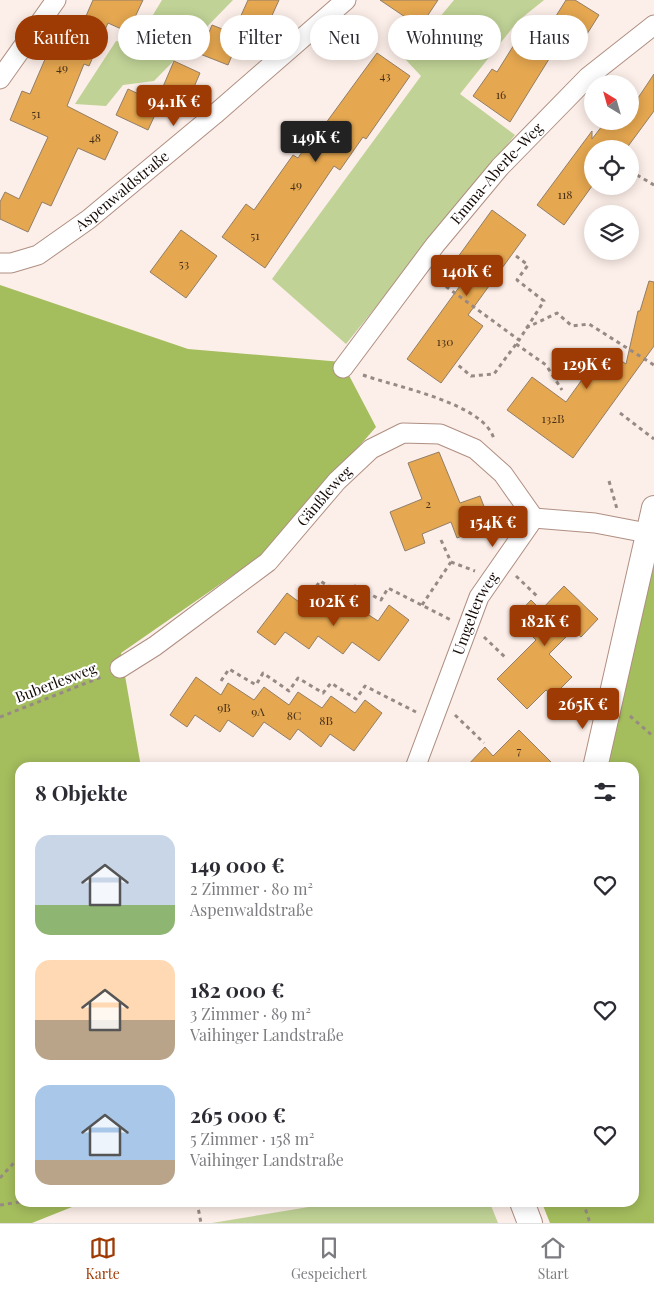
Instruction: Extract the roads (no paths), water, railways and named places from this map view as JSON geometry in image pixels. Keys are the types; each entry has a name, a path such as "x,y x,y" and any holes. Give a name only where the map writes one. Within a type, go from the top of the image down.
{"street":[{"path":"0,79 56,0"},
{"name":"Aspenwaldstraße","path":"0,263 11,263 38,255 89,219 214,115 346,0"},
{"name":"Emma-Aberle-Weg","path":"343,368 419,266 500,167 588,78 654,25"},
{"name":"Gänßleweg","path":"120,668 155,646 268,562 337,481 370,449 403,433 440,434 475,449 504,474 534,518"},
{"path":"595,762 654,508"},
{"path":"534,518 595,523 647,534"},
{"name":"Umgelterweg","path":"417,762 479,597 534,518"},
{"path":"524,1207 530,1223"}]}
